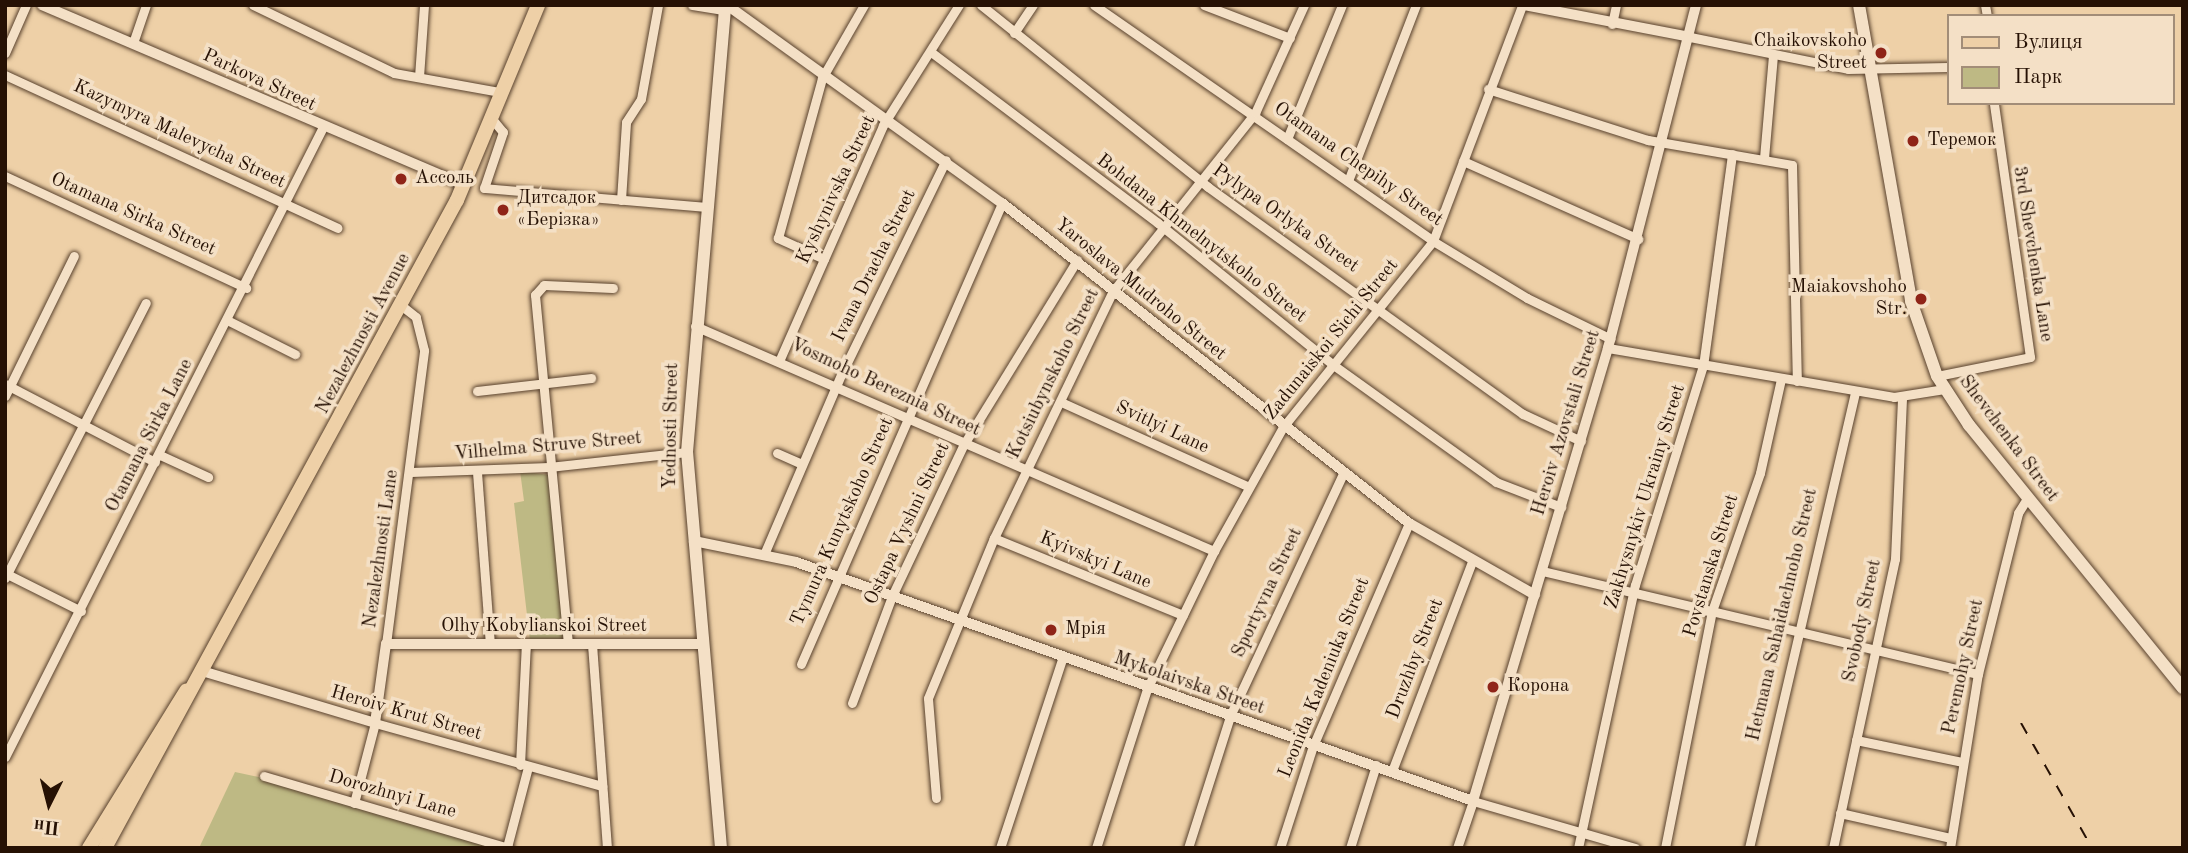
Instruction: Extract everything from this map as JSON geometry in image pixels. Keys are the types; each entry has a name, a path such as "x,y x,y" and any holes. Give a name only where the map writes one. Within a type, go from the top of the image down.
{"main road":[{"name":"Nezalezhnosti Avenue","path":"89,848 202,671 402,306 463,185 538,5"},
{"name":"Shevchenka Street","path":"1858,5 1910,301 1937,376 1944,389 2028,498 2183,688"},
{"name":"Yednosti Street","path":"721,848 701,644 687,452 705,207 725,7"},
{"name":"Nezalezhnosti Avenue","path":"104,848 164,732"}],"street":[{"path":"5,53 26,5"},
{"name":"Parkova Street","path":"42,5 133,43 322,129 463,185"},
{"path":"133,43 146,5"},
{"path":"253,5 394,73 500,92"},
{"path":"419,77 424,5"},
{"path":"621,200 625,122 641,99 658,5"},
{"path":"692,5 725,7"},
{"path":"824,259 778,239 827,72 864,5"},
{"name":"Kyshynivska Street","path":"780,359 889,118 932,52 958,5"},
{"name":"Pylypa Orlyka Street","path":"981,5 1202,183 1381,309 1523,414 1581,441"},
{"path":"1014,33 1033,5"},
{"name":"Otamana Chepihy Street","path":"1094,5 1255,113 1287,139 1433,241 1610,344 1703,366 1855,392 1902,398 1944,389"},
{"path":"1205,5 1290,38"},
{"name":"Kotsiubynskoho Street","path":"936,798 928,698 994,538 1114,291 1255,113 1304,5"},
{"path":"1287,139 1342,5"},
{"path":"1348,181 1416,5"},
{"path":"1523,5 1773,56 1870,71 1946,67"},
{"name":"Zadunaiskoi Sichi Street","path":"1096,848 1147,689 1214,551 1283,427 1332,364 1381,309 1433,241 1488,89 1523,5"},
{"path":"1612,24 1616,5"},
{"name":"Heroiv Azovstali Street","path":"1457,848 1474,801 1610,344 1665,142 1696,5"},
{"name":"Yaroslava Mudroho Street","path":"725,7 827,72 1002,202 1342,474 1409,523 1535,595"},
{"name":"Bohdana Khmelnytskoho Street","path":"932,52 1164,228 1332,364 1496,482 1562,507"},
{"path":"1764,158 1773,56"},
{"name":"Kazymyra Malevycha Street","path":"5,75 338,228"},
{"path":"1488,89 1665,142 1789,162 1797,179 1797,381"},
{"name":"3rd Shevchenka Lane","path":"1937,376 2030,357 1994,105"},
{"path":"492,119 503,132 484,188 705,207"},
{"name":"Otamana Sirka Lane","path":"5,757 246,288 322,129"},
{"name":"Zakhysnykiv Ukrainy Street","path":"1577,848 1633,595 1703,366 1732,154"},
{"name":"Ivana Dracha Street","path":"765,552 838,386 946,160"},
{"path":"1464,161 1638,239"},
{"name":"Otamana Sirka Street","path":"5,176 246,288"},
{"name":"Tymura Kunytskoho Street","path":"801,664 1002,202"},
{"path":"5,396 8,385 74,256"},
{"name":"Ostapa Vyshni Street","path":"852,703 892,596 964,444 1077,260"},
{"path":"568,644 544,385 539,287 613,288"},
{"path":"81,611 6,575 146,303"},
{"name":"Nezalezhnosti Lane","path":"354,803 374,723 411,472 424,343 416,317 402,306"},
{"path":"229,321 295,354"},
{"name":"Vosmoho Bereznia Street","path":"695,326 780,359 964,444 1214,551"},
{"path":"477,391 591,378"},
{"name":"Povstanska Street","path":"1665,848 1712,611 1760,473 1781,379"},
{"path":"8,385 83,424 157,458 208,477"},
{"name":"Hetmana Sahaidachnoho Street","path":"1749,848 1795,631 1855,392"},
{"name":"Svobody Street","path":"1833,848 1895,559 1902,398"},
{"name":"Svitlyi Lane","path":"1061,402 1249,487"},
{"name":"Vilhelma Struve Street","path":"411,472 477,472 552,467 687,452"},
{"path":"777,453 802,464"},
{"path":"477,472 490,644"},
{"name":"Sportyvna Street","path":"1188,848 1230,716 1342,474"},
{"name":"Peremohy Street","path":"1950,843 1978,674 2018,513 2028,498"},
{"name":"Leonida Kadeniuka Street","path":"1280,848 1313,746 1409,523"},
{"name":"Kyivskyi Lane","path":"994,538 1183,615"},
{"name":"Mykolaivska Street","path":"694,541 765,552 839,576 961,623 1313,746 1581,836 1635,848"},
{"name":"Druzhby Street","path":"1392,771 1472,561"},
{"path":"1542,571 1874,652 1978,674"},
{"name":"Olhy Kobylianskoi Street","path":"386,644 701,644"},
{"path":"508,847 524,766 526,644"},
{"path":"592,644 607,848"},
{"path":"1000,848 1062,659"},
{"name":"Heroiv Krut Street","path":"202,671 374,723 602,786"},
{"path":"1856,740 1962,762"},
{"path":"1350,848 1376,765"},
{"name":"Dorozhnyi Lane","path":"264,776 508,847"},
{"path":"1840,813 1950,843"}],"green space":[{"path":"520,471 549,475 566,641 530,641 514,503 524,501"},
{"path":"235,772 263,778 501,848 199,848"}],"railway":[{"path":"2021,723 2092,848"}],"place":[{"name":"Chaikovskoho Street","path":"1881,53"},
{"name":"Теремок","path":"1913,141"},
{"name":"Ассоль","path":"401,179"},
{"name":"Дитсадок «Берізка»","path":"503,210"},
{"name":"Maiakovshoho Str.","path":"1921,299"},
{"name":"Мрія","path":"1051,630"},
{"name":"Корона","path":"1493,687"}]}
